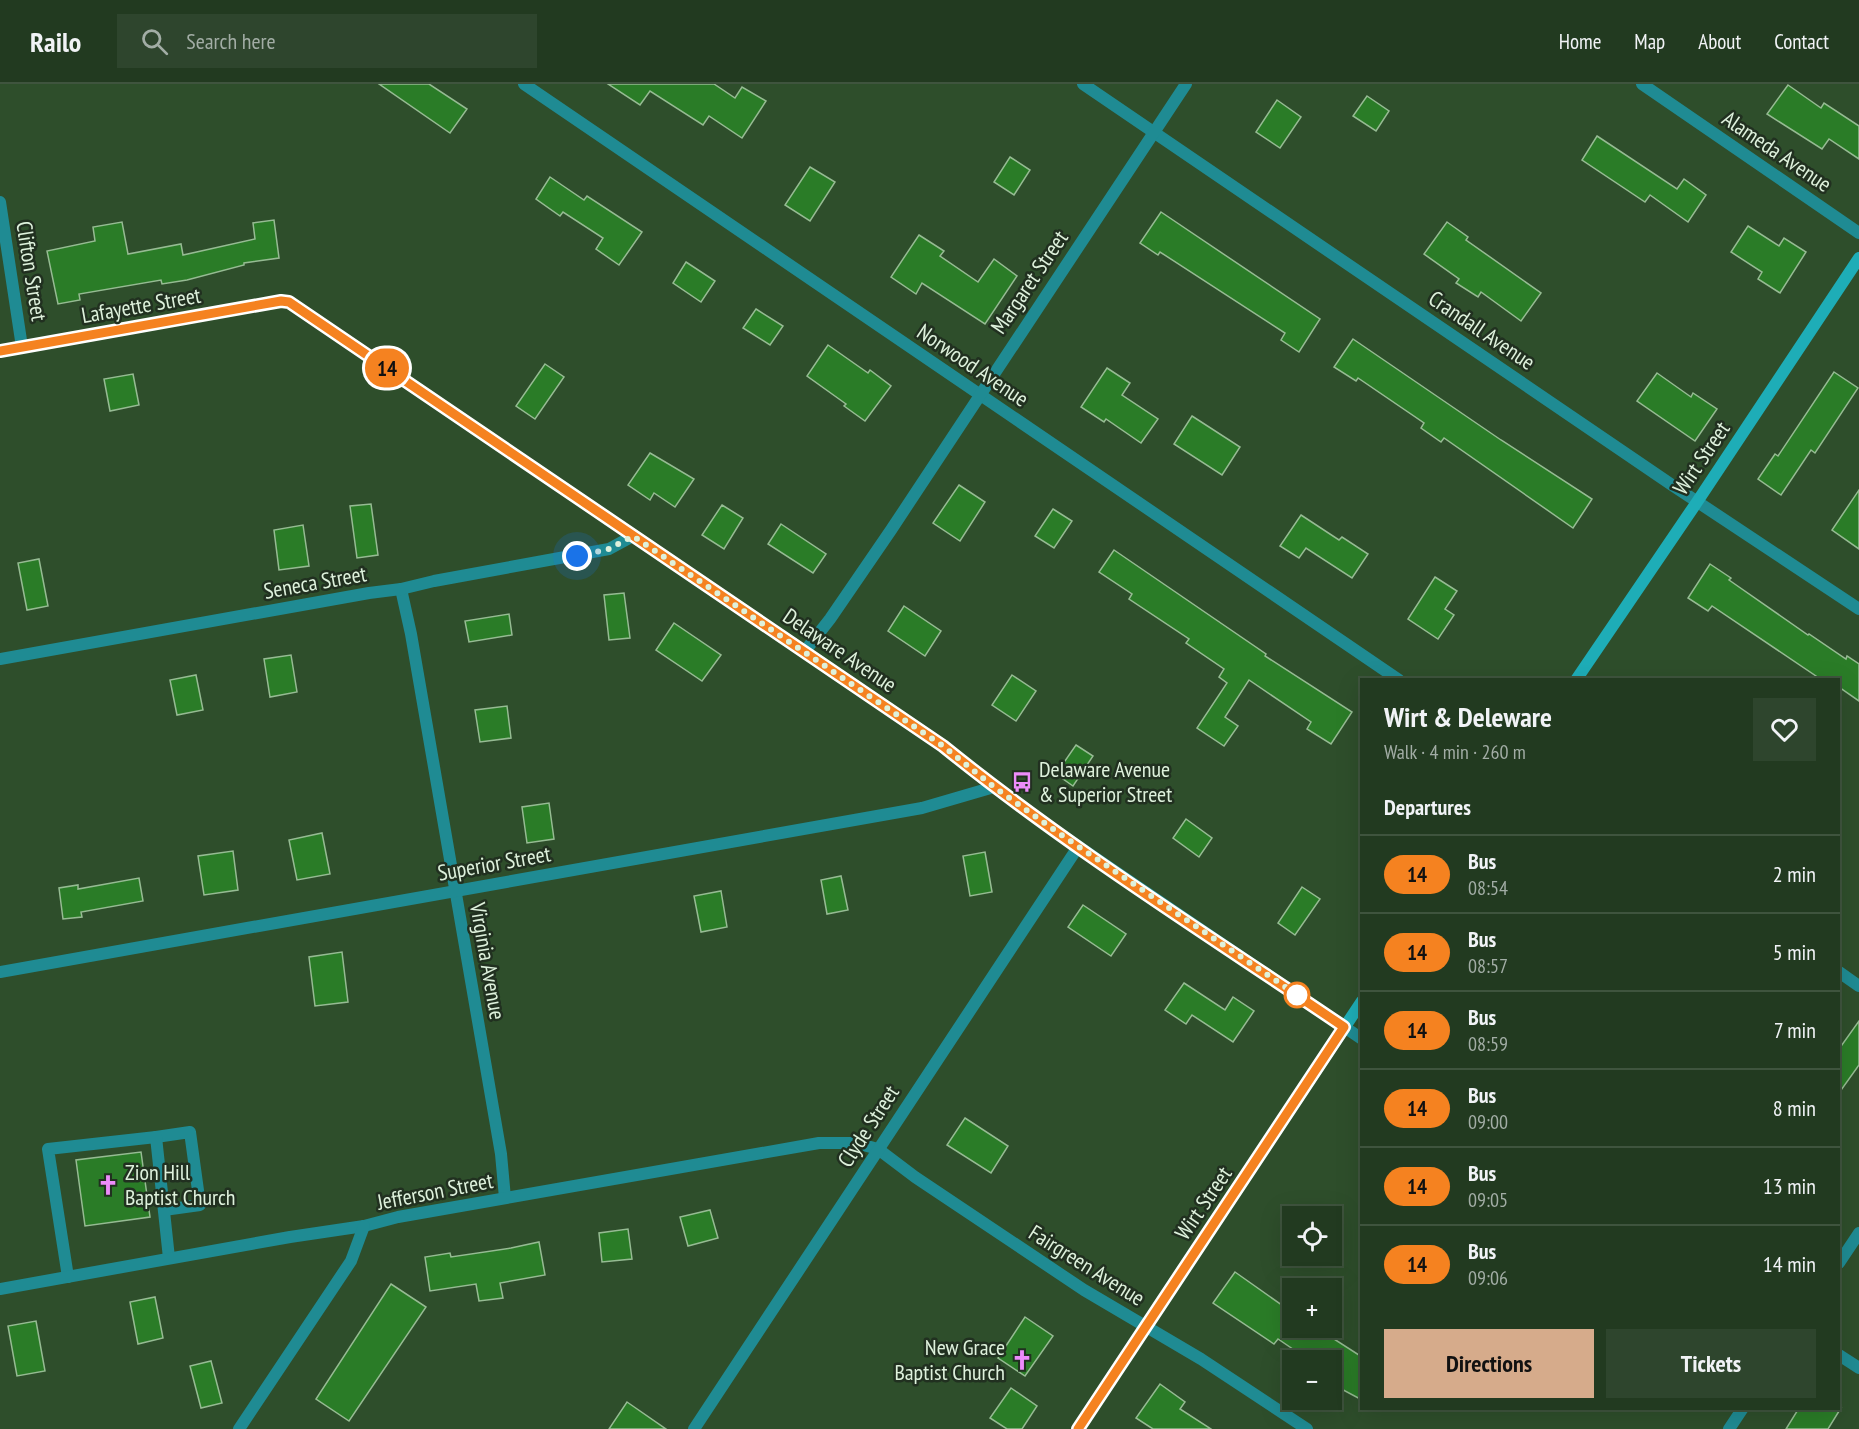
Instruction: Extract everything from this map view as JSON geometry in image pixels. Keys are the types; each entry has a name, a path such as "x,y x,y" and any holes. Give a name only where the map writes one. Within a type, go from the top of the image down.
{"main road":[{"name":"Wirt Street","path":"1577,678 1698,502 1859,258"},
{"name":"Wirt Street","path":"1078,1429 1360,1004"}],"street":[{"name":"Norwood Avenue","path":"524,84 1396,678"},
{"name":"Crandall Avenue","path":"1083,84 1859,609"},
{"name":"Margaret Street","path":"805,651 830,620 1186,84"},
{"name":"Alameda Avenue","path":"1642,84 1859,233"},
{"name":"Clifton Street","path":"0,202 22,347"},
{"name":"Lafayette Street","path":"0,351 281,301 289,302"},
{"name":"Delaware Avenue","path":"289,302 805,651 943,746 994,787 1078,847 1360,1038"},
{"name":"Seneca Street","path":"0,659 401,589 609,549 633,536"},
{"name":"Virginia Avenue","path":"401,589 411,634 501,1154 505,1198"},
{"name":"Superior Street","path":"0,972 921,808 994,787"},
{"name":"Clyde Street","path":"694,1429 1078,847"},
{"path":"1840,973 1859,986"},
{"path":"68,1276 48,1149 190,1132 200,1205 164,1210"},
{"path":"156,1137 169,1258"},
{"name":"Jefferson Street","path":"0,1289 364,1226 505,1198 819,1143 855,1143 878,1149"},
{"name":"Fairgreen Avenue","path":"878,1149 1084,1290 1201,1359 1306,1429"},
{"path":"239,1429 351,1261 364,1226"},
{"path":"1840,1262 1859,1233"},
{"path":"1840,1356 1859,1368"},
{"path":"1729,1429 1742,1410"}],"building":[{"path":"379,84 429,84 467,109 450,133"},
{"path":"608,84 714,84 735,98 742,87 766,101 742,138 709,116 703,125 650,91 640,105"},
{"path":"1788,85 1821,108 1824,103 1859,126 1859,159 1829,139 1822,149 1767,114"},
{"path":"1367,96 1389,111 1376,131 1353,116"},
{"path":"1277,100 1301,117 1280,148 1256,132"},
{"path":"1597,136 1677,189 1684,179 1706,195 1688,222 1650,195 1645,202 1582,160"},
{"path":"1010,157 1030,170 1014,195 994,182"},
{"path":"810,167 835,182 810,221 785,205"},
{"path":"550,177 584,200 587,196 642,232 619,265 596,249 603,238 563,212 560,216 536,199"},
{"path":"1161,212 1320,319 1299,352 1281,340 1285,333 1160,252 1158,255 1140,243"},
{"path":"274,220 279,258 244,263 244,265 187,280 162,284 161,280 79,294 80,300 58,304 47,251 95,241 93,227 122,222 128,254 181,244 183,255 255,239 253,223"},
{"path":"1447,222 1468,237 1466,240 1541,293 1521,321 1481,292 1478,297 1456,283 1459,279 1424,254"},
{"path":"1748,226 1779,246 1784,238 1806,252 1780,293 1758,279 1762,272 1731,252"},
{"path":"919,235 944,251 940,256 978,282 994,259 1017,276 985,324 922,283 916,294 891,277"},
{"path":"686,262 715,281 701,302 673,283"},
{"path":"756,309 783,326 770,345 743,328"},
{"path":"1353,339 1592,499 1573,528 1444,438 1441,442 1421,428 1424,423 1358,378 1356,381 1334,367"},
{"path":"828,345 868,373 870,370 891,386 865,421 807,376"},
{"path":"545,364 564,377 535,419 516,406"},
{"path":"1107,368 1130,383 1122,395 1158,419 1141,443 1106,419 1104,422 1081,407"},
{"path":"1834,372 1858,388 1815,453 1811,450 1781,495 1758,479 1775,454 1778,456"},
{"path":"1657,373 1691,397 1693,393 1717,409 1695,441 1637,401"},
{"path":"133,374 139,405 110,411 104,379"},
{"path":"1192,416 1240,447 1222,475 1174,444"},
{"path":"650,453 694,479 675,507 654,493 650,500 628,485"},
{"path":"959,485 985,502 960,541 933,523"},
{"path":"1859,490 1859,549 1832,530"},
{"path":"371,504 378,555 357,558 350,506"},
{"path":"722,505 743,518 724,549 702,535"},
{"path":"1053,509 1072,521 1054,548 1035,536"},
{"path":"1301,515 1339,540 1342,537 1368,554 1352,578 1306,548 1299,558 1280,546"},
{"path":"781,524 826,554 813,573 768,544"},
{"path":"303,525 309,566 279,570 274,530"},
{"path":"1114,550 1266,654 1265,656 1352,712 1331,744 1307,729 1311,722 1249,680 1225,717 1238,726 1224,746 1197,728 1227,683 1219,677 1224,669 1186,643 1189,639 1129,599 1132,594 1099,572"},
{"path":"39,559 48,606 27,610 18,563"},
{"path":"1710,564 1731,578 1729,580 1808,635 1846,659 1847,656 1859,664 1859,701 1840,688 1840,678 1819,678 1712,606 1708,611 1688,598"},
{"path":"1435,577 1457,591 1445,609 1454,615 1438,639 1408,619"},
{"path":"624,593 630,638 609,640 604,595"},
{"path":"904,606 941,631 925,656 888,631"},
{"path":"509,614 512,635 469,642 465,621"},
{"path":"674,623 721,655 702,681 656,650"},
{"path":"291,655 297,692 270,697 264,659"},
{"path":"196,675 203,710 177,715 170,680"},
{"path":"1012,675 1036,691 1016,721 992,705"},
{"path":"507,706 511,738 480,742 475,710"},
{"path":"1076,745 1093,756 1073,786 1056,774"},
{"path":"549,803 554,839 527,843 522,807"},
{"path":"1186,819 1212,838 1199,857 1173,838"},
{"path":"322,833 330,874 297,880 289,840"},
{"path":"233,851 238,890 204,895 198,856"},
{"path":"985,852 992,892 970,896 963,856"},
{"path":"841,876 848,910 827,914 821,880"},
{"path":"139,878 143,901 81,912 82,917 63,919 59,888 78,885 78,889"},
{"path":"1302,887 1320,899 1295,935 1278,923"},
{"path":"721,891 727,927 701,932 694,896"},
{"path":"1083,905 1126,934 1111,956 1068,927"},
{"path":"342,952 348,1002 315,1006 309,957"},
{"path":"1184,983 1225,1010 1233,997 1254,1011 1233,1042 1192,1015 1186,1024 1165,1010"},
{"path":"1859,1021 1859,1065 1840,1092 1840,1048"},
{"path":"965,1118 1008,1146 991,1173 947,1145"},
{"path":"141,1152 150,1217 85,1226 76,1160"},
{"path":"710,1210 718,1238 688,1246 680,1217"},
{"path":"628,1229 632,1259 602,1262 599,1233"},
{"path":"539,1242 545,1275 500,1283 503,1298 479,1301 476,1284 430,1291 425,1257 450,1253 451,1257"},
{"path":"1235,1272 1282,1305 1282,1338 1333,1338 1360,1356 1360,1399 1342,1389 1342,1350 1294,1350 1278,1339 1274,1344 1213,1303"},
{"path":"391,1284 426,1307 349,1421 316,1399"},
{"path":"155,1297 163,1338 138,1344 130,1302"},
{"path":"1025,1317 1053,1336 1025,1376 998,1358"},
{"path":"36,1321 45,1371 17,1376 8,1326"},
{"path":"211,1361 222,1403 201,1408 190,1366"},
{"path":"1160,1384 1185,1402 1180,1409 1211,1429 1153,1429 1136,1418"},
{"path":"1011,1388 1037,1406 1022,1429 1007,1429 990,1418"},
{"path":"627,1402 666,1429 609,1429"},
{"path":"1798,1410 1840,1410 1828,1429 1786,1429"}],"bus line":[{"name":"14","path":"0,351 281,301 289,302 943,746 994,787 1078,847 1344,1027 1078,1429"}],"place":[{"name":"Delaware Avenue & Superior Street","path":"1022,782"},
{"name":"Zion Hill Baptist Church","path":"108,1185"},
{"name":"New Grace Baptist Church","path":"1022,1360"}],"route":[{"path":"577,556 609,549 633,536 682,567 943,746 994,787 1060,834 1303,999 1297,995"}]}
